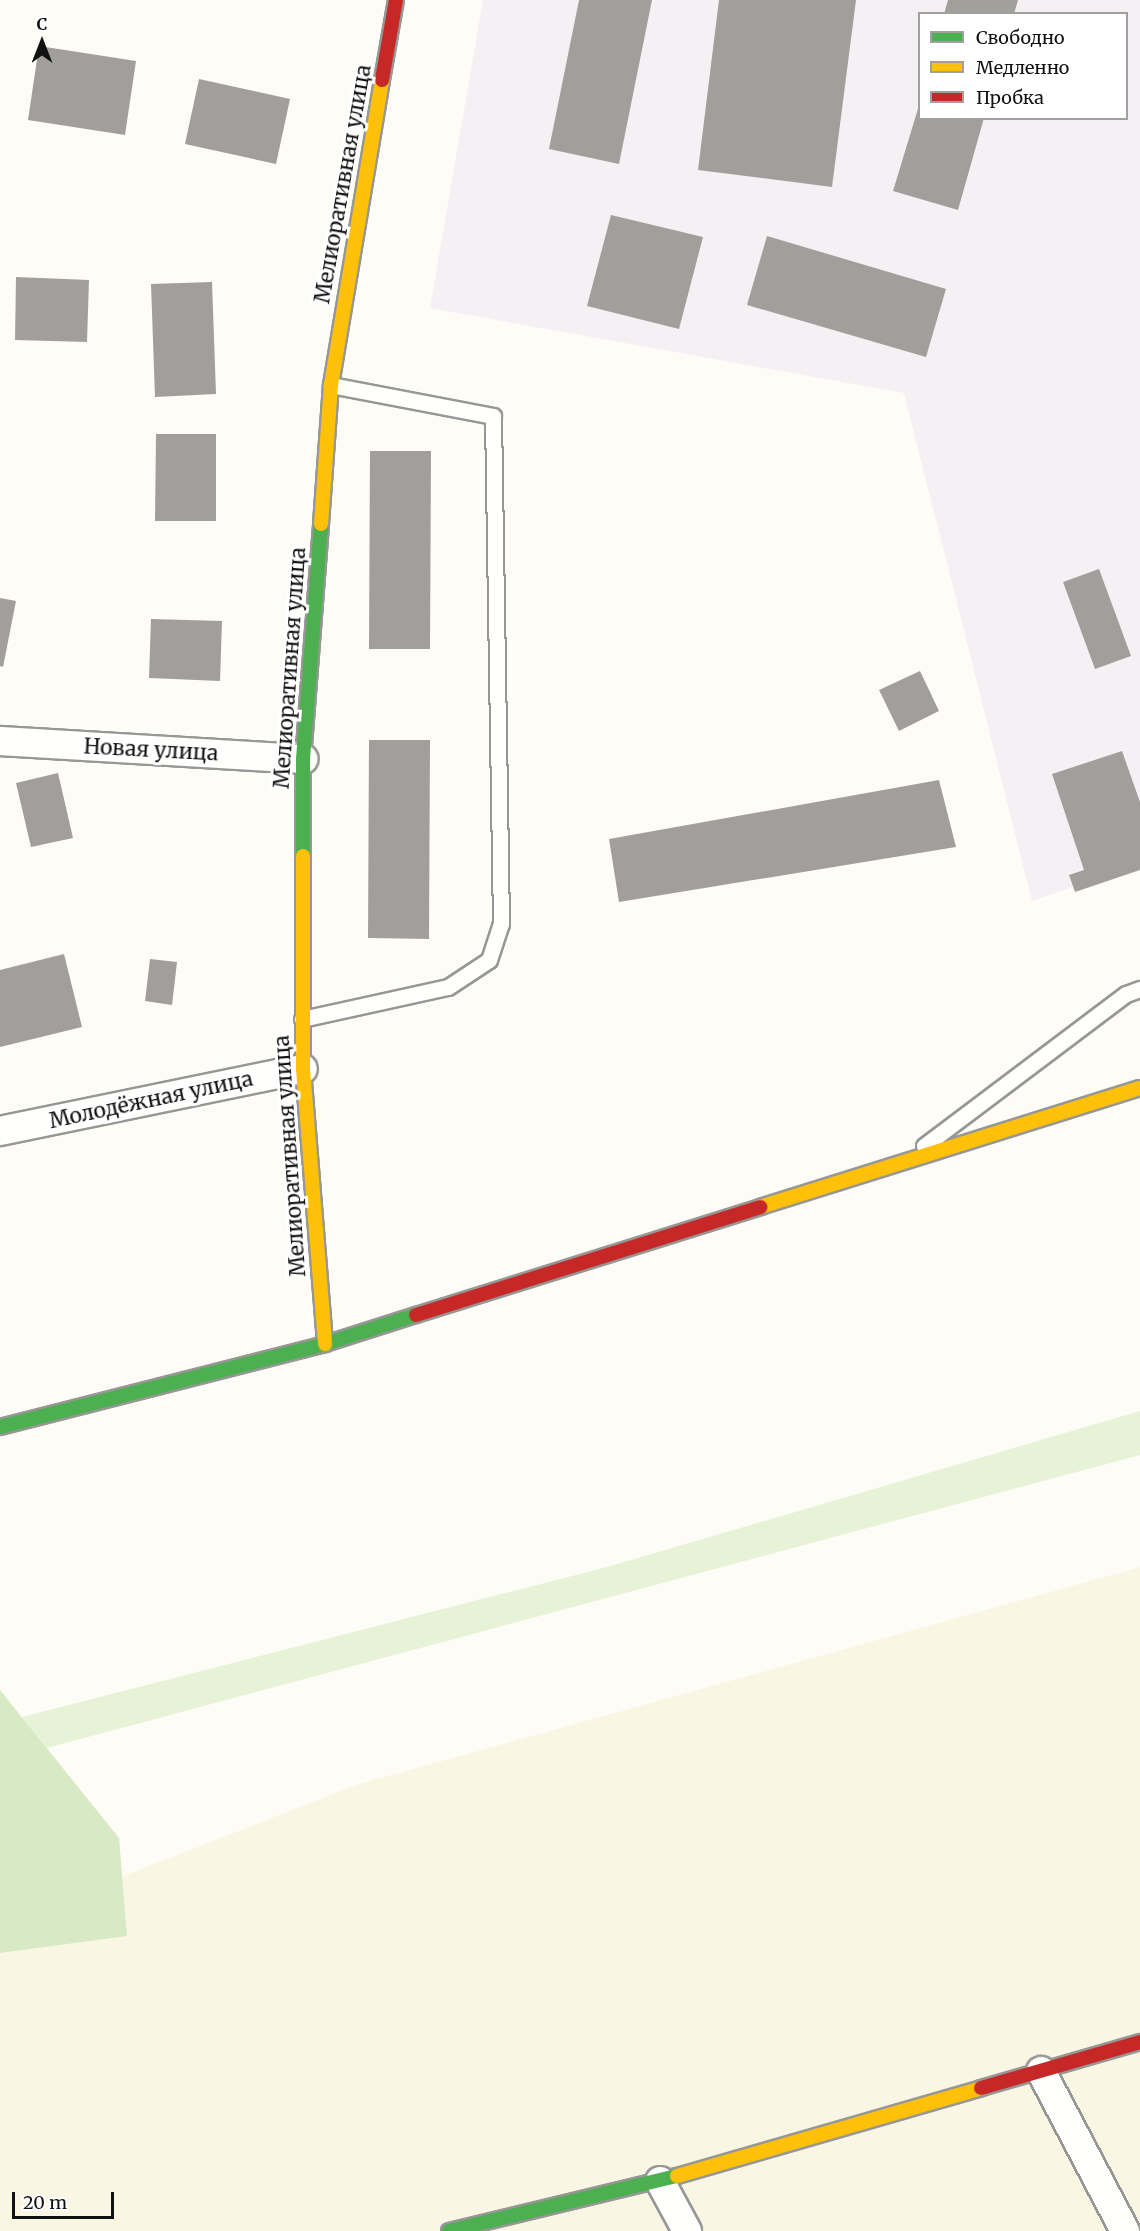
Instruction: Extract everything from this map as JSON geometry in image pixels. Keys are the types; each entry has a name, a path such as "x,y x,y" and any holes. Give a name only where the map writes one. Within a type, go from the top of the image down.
{"street":[{"name":"Мелиоративная улица","path":"325,1344 303,1069 303,759 331,385 396,0"},
{"name":"Новая улица","path":"0,741 303,759"},
{"name":"Молодёжная улица","path":"0,1131 303,1069"},
{"path":"0,1427 325,1344 1140,1088"},
{"path":"449,2231 660,2181 1140,2042"},
{"path":"1041,2071 1125,2231"},
{"path":"660,2181 687,2231"}],"lane":[{"path":"302,1019 448,987 489,960 501,924 492,416 331,385"},
{"path":"899,1165 1126,994 1140,989"}],"shaded area":[{"path":"483,0 1140,0 1140,864 1032,901 904,393 430,308"},
{"path":"1140,1567 1140,2231 0,2231 0,1924 359,1784"}],"green space":[{"path":"1140,1411 1140,1455 47,1748 22,1717 607,1567"},
{"path":"0,1690 119,1838 127,1936 0,1953"}],"building":[{"path":"579,0 652,0 619,164 549,149"},
{"path":"719,0 856,0 832,187 698,170"},
{"path":"948,0 1018,0 1015,12 945,12"},
{"path":"39,46 136,61 125,135 28,120"},
{"path":"199,79 290,99 276,164 185,144"},
{"path":"918,109 918,120 983,120 958,210 893,191"},
{"path":"611,215 703,237 679,329 587,306"},
{"path":"767,236 946,289 926,357 747,305"},
{"path":"16,277 89,280 87,342 15,340"},
{"path":"212,282 216,394 155,397 151,284"},
{"path":"156,434 216,434 216,521 155,521"},
{"path":"370,451 431,451 430,649 369,649"},
{"path":"1099,569 1131,656 1095,669 1063,582"},
{"path":"0,598 16,601 3,667 0,666"},
{"path":"151,619 222,621 220,681 149,678"},
{"path":"920,671 939,711 899,731 879,690"},
{"path":"369,740 430,740 429,939 368,938"},
{"path":"1122,751 1140,802 1140,870 1075,892 1069,875 1084,870 1052,774"},
{"path":"58,773 73,838 31,847 16,783"},
{"path":"939,780 956,847 619,902 609,839"},
{"path":"64,954 82,1027 0,1047 0,970"},
{"path":"150,959 177,962 172,1005 145,1001"}],"traffic: fast":[{"path":"303,856 303,759 321,524"},
{"path":"0,1427 325,1344 416,1315"},
{"path":"449,2231 677,2176"}],"traffic: slow":[{"path":"321,524 331,385 382,80"},
{"path":"303,856 303,1069 325,1344"},
{"path":"760,1207 1140,1088"},
{"path":"677,2176 981,2088"}],"traffic: jam":[{"path":"382,80 396,0"},
{"path":"416,1315 760,1207"},
{"path":"981,2088 1140,2042"}]}
